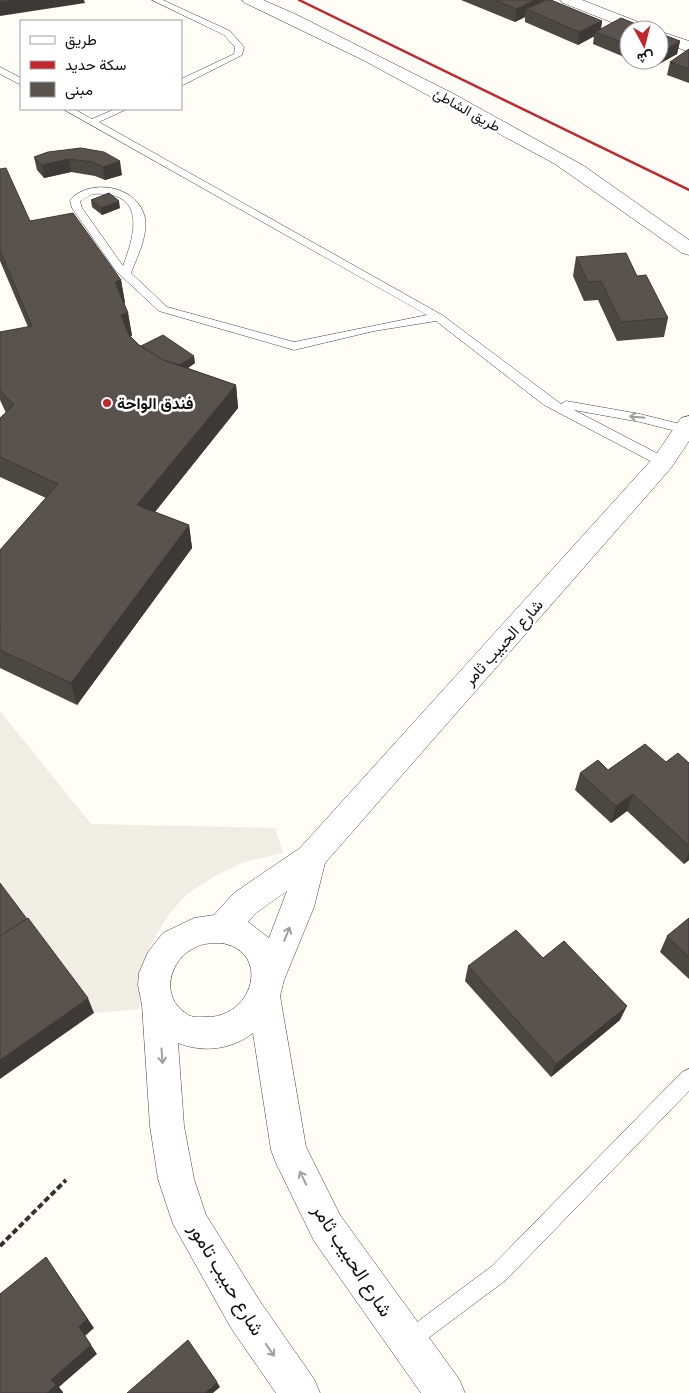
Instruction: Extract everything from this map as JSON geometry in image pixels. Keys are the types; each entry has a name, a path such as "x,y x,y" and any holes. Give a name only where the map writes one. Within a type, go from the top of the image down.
{"street":[{"name":"طريق الشاطئ","path":"250,0 397,72 561,160 604,188 681,244 689,262"},
{"path":"568,0 619,20"},
{"path":"669,40 689,47"},
{"name":"شارع الحبيب ثامر","path":"222,929 244,903 311,857 663,462 687,426"},
{"name":"شارع الحبيب ثامر","path":"311,857 298,907 266,988 289,1150 327,1228 406,1342 445,1393"},
{"name":"شارع حبيب تامور","path":"266,988 265,961 256,946 240,934 222,929 202,930 183,937 169,947 159,960 154,975 153,992 158,1007 167,1126 176,1180 192,1224 245,1314 300,1393"},
{"path":"158,1007 169,1021 184,1031 202,1035 222,1033 240,1026 254,1014 266,988"}],"lane":[{"path":"156,0 227,33 240,47 238,55 229,62 182,83"},
{"path":"0,70 20,81"},
{"path":"70,110 438,318 548,402 663,462"},
{"path":"92,122 120,110"},
{"path":"125,275 140,230 139,213 129,201 110,191 96,190 82,193 75,200 77,208 125,275 163,309 294,346 374,328 438,318"},
{"path":"548,402 612,415 648,418 687,426"},
{"path":"406,1342 499,1273 689,1078"}],"path":[{"path":"0,1246 66,1180"}],"shaded area":[{"path":"0,711 91,824 275,828 283,853 244,862 215,876 187,894 169,914 151,943 142,970 139,1009 94,1013 0,887"}],"building":[{"path":"0,0 17,0 0,2"},
{"path":"494,0 535,0 517,9"},
{"path":"546,0 551,0 602,21 579,32 526,9"},
{"path":"621,18 626,20 619,20 619,41 595,32"},
{"path":"669,37 680,41 669,47"},
{"path":"689,49 689,69 670,62"},
{"path":"81,148 104,152 120,161 103,167 93,162 69,159 42,165 34,157 48,152"},
{"path":"6,168 30,221 73,213 121,280 115,282 128,313 121,315 129,335 139,345 163,360 236,385 137,505 189,525 71,683 0,650 0,550 58,484 0,457 0,418 14,405 0,390 0,332 32,326 0,251 0,169"},
{"path":"109,193 119,201 101,208 91,200"},
{"path":"626,253 637,276 646,275 668,318 621,322 601,281 588,282 576,257"},
{"path":"163,335 194,356 180,365 163,360 141,346"},
{"path":"645,744 666,762 678,753 689,763 689,846 633,794 616,806 580,773 598,760 608,770"},
{"path":"0,883 27,919 0,936"},
{"path":"28,918 88,998 0,1060 0,936"},
{"path":"689,918 689,957 667,936"},
{"path":"516,930 543,958 564,941 627,1006 556,1064 468,966"},
{"path":"46,1257 87,1319 79,1327 91,1345 51,1380 56,1385 47,1393 0,1393 0,1294"},
{"path":"188,1340 217,1382 205,1393 127,1393"}],"railway":[{"path":"299,0 689,190"}],"place":[{"name":"فندق الواحة","path":"107,403"}]}
